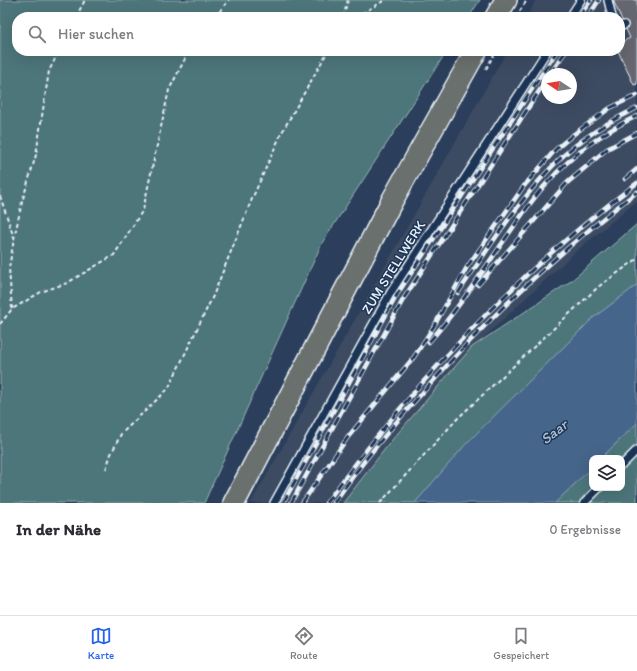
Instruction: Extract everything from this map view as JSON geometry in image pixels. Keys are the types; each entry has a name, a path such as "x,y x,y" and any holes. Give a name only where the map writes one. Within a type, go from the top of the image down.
{"main road":[{"path":"499,12 506,0"},
{"path":"234,503 393,199 473,56"}],"lane":[{"path":"573,12 581,0"},
{"path":"608,0 611,12"},
{"name":"ZUM STELLWERK","path":"274,503 391,292 545,56"},
{"path":"625,462 637,450"},
{"path":"584,503 596,491"}],"path":[{"path":"78,12 84,0"},
{"path":"219,12 229,0"},
{"path":"345,12 348,0"},
{"path":"365,12 385,0"},
{"path":"519,12 527,0"},
{"path":"12,309 10,268 14,239 22,202 36,155 49,71 56,56"},
{"path":"0,324 12,309 41,292 67,283 114,255 143,210 169,90 186,56"},
{"path":"106,469 111,454 121,434 168,389 213,296 252,199 281,134 325,56"},
{"path":"0,196 14,239"},
{"path":"380,503 458,418 598,287 637,259"}],"shaded area":[{"path":"536,0 637,0 637,201 574,253 466,354 387,503 251,503 504,56 625,56 625,12 530,12"}],"green space":[{"path":"0,0 480,0 472,12 12,12 12,56 444,56 322,243 204,503 0,503"},
{"path":"637,224 637,285 593,318 466,444 415,503 343,503 392,440 472,347 571,281"},
{"path":"637,423 637,503 555,503 589,470 589,491 625,491 625,455 604,455"}],"water":[{"name":"Saar","path":"637,285 637,423 604,455 589,455 589,470 555,503 415,503 466,444 593,318"}],"building":[{"path":"613,0 637,0 637,84 634,85 620,56 625,56 625,40 630,38 625,27 625,12 618,12"}],"railway":[{"path":"583,12 591,0"},
{"path":"591,12 599,0"},
{"path":"283,503 398,293 554,56"},
{"path":"554,68 563,56"},
{"path":"291,503 404,298 541,88"},
{"path":"302,503 348,437 414,357 434,326 467,267 524,186 556,149 574,134 610,108 637,95"},
{"path":"458,293 511,216 546,173 566,153 588,136 637,108"},
{"path":"429,342 461,302 528,207 547,183 567,163 589,145 612,129 637,116"},
{"path":"478,285 567,183 607,149 637,133"},
{"path":"625,179 637,169"},
{"path":"326,503 395,415 431,372 470,331 550,254 593,217 637,183"},
{"path":"334,503 366,459 389,431 474,336 526,285 580,237 637,192"}]}
